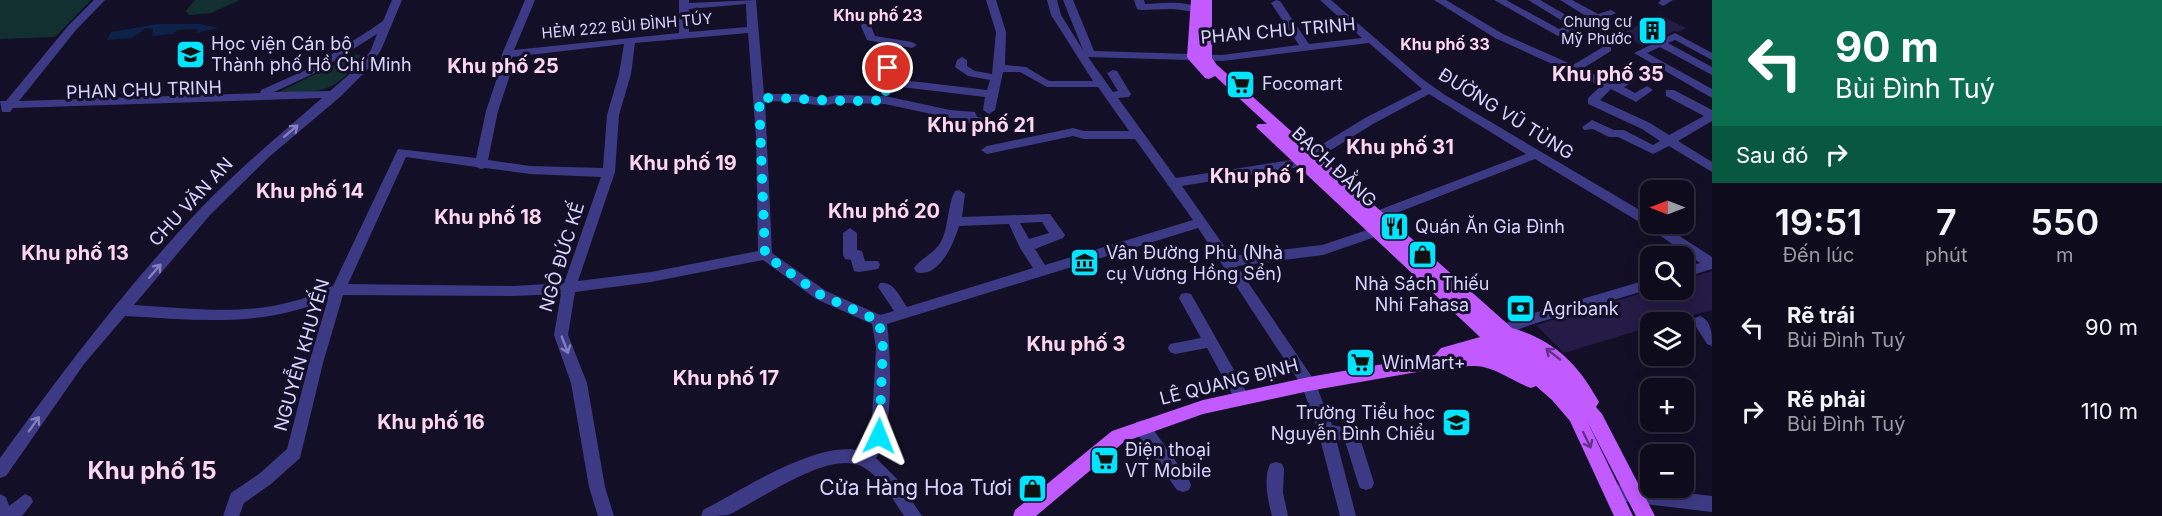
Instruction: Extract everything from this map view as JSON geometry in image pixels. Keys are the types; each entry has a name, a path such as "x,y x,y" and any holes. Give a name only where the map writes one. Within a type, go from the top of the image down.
{"main road":[{"path":"1199,57 1206,0"},
{"path":"1197,5 1199,57"},
{"name":"BẠCH ĐẰNG","path":"1199,57 1202,69 1507,342"},
{"path":"1507,342 1576,416 1624,516"},
{"path":"1507,342 1576,395 1596,419 1646,516"},
{"name":"LÊ QUANG ĐỊNH","path":"1022,516 1118,436 1142,427 1203,407 1309,384 1440,361 1455,363 1476,359 1507,342"},
{"name":"LÊ QUANG ĐỊNH","path":"1440,361 1447,353 1507,342"},
{"path":"1476,359 1494,363 1518,373 1576,416"}],"street":[{"path":"3,109 72,28 100,0"},
{"name":"CHU VĂN AN","path":"0,471 79,360 206,211 265,154 363,68 376,50 397,0"},
{"path":"530,0 507,54 505,72 492,111 481,165 590,173 609,171"},
{"path":"1052,0 1056,15 1085,54 1109,96 1201,222 1309,384 1326,430 1348,516"},
{"path":"1074,0 1069,0 1085,54"},
{"path":"1139,0 1141,6 1172,3 1197,5"},
{"name":"ĐƯỜNG VŨ TÙNG","path":"1325,0 1430,89 1534,155 1640,217"},
{"path":"1439,0 1499,36 1636,98 1647,90"},
{"path":"1499,0 1558,33 1579,27 1611,13"},
{"path":"1533,0 1579,27"},
{"path":"1565,0 1598,19"},
{"path":"684,37 684,3 751,1 751,30 759,98 765,255"},
{"path":"989,110 998,73 1001,32 992,1"},
{"path":"1276,3 1306,48"},
{"name":"PHAN CHU TRINH","path":"243,97 284,85 313,71 340,56 388,22"},
{"path":"866,26 872,38 912,45"},
{"name":"HẺM 222 BÙI ĐÌNH TÚY","path":"507,54 577,44 630,42 751,30"},
{"path":"1711,93 1639,53 1675,36 1712,57"},
{"name":"PHAN CHU TRINH","path":"1085,54 1222,58 1371,40"},
{"name":"NGÔ ĐỨC KẾ","path":"606,516 597,487 579,383 561,335 569,288 609,171 614,115 625,74 630,42"},
{"path":"885,100 889,82 888,68 897,42"},
{"path":"1660,43 1712,72"},
{"path":"1574,69 1607,49"},
{"path":"962,60 961,67 972,74 1022,69 1047,84 1101,84"},
{"path":"1109,96 1125,94 1113,73"},
{"path":"1630,79 1612,86 1592,101 1646,126 1712,168"},
{"path":"889,82 992,93"},
{"path":"1173,183 1307,161 1369,121 1430,89"},
{"path":"1588,128 1592,124 1612,134 1620,133 1653,150 1712,116 1670,93"},
{"name":"PHAN CHU TRINH","path":"161,103 243,97 331,98"},
{"name":"PHAN CHU TRINH","path":"3,109 331,98"},
{"path":"759,98 796,98 823,102 837,99 885,100 950,114 971,115 972,120 987,123"},
{"path":"987,150 1073,132 1084,135 1137,135"},
{"name":"NGUYỄN KHUYẾN","path":"231,516 237,498 265,479 294,453 316,363 338,290 402,152 481,165"},
{"path":"1227,262 1323,250 1376,224 1534,155"},
{"path":"921,268 938,259 944,250 954,222 959,194"},
{"path":"954,222 1045,217 1058,235 1033,243 1027,248"},
{"path":"122,310 205,315 253,312 294,307 338,290 569,288 684,273 765,255 821,295 879,321 1201,222"},
{"path":"1015,225 1042,271"},
{"path":"850,233 850,255 857,255 859,267 873,265"},
{"name":"ĐƯỜNG VŨ TÙNG","path":"1667,234 1712,264"},
{"path":"1694,270 1712,264"},
{"path":"885,287 903,312"},
{"path":"1507,342 1511,327 1640,287"},
{"path":"1186,298 1242,398"},
{"path":"866,458 876,447 879,436 883,348 879,321"},
{"path":"1700,322 1712,340"},
{"path":"1174,348 1210,342"},
{"path":"1142,427 1183,485"},
{"path":"1326,430 1351,435 1366,483"},
{"path":"709,516 784,475 818,461 847,456 866,458 876,466 914,516"},
{"path":"1276,469 1275,493 1280,516"},
{"path":"1612,492 1712,504"},
{"path":"0,502 2,516"},
{"path":"10,516 26,502"}],"green space":[{"path":"0,0 91,0 55,37 0,39"},
{"path":"195,0 240,0 211,13 189,15 186,11"},
{"path":"356,54 360,55 355,65 332,86 315,91 277,93"}],"water":[{"path":"157,24 200,24 219,28 196,33 198,29 177,30 173,34 152,36 153,29 146,28 132,38 107,40 111,32"}],"building":[{"name":"Chung cư Mỹ Phước","path":"1660,15 1686,28 1678,32 1674,31 1643,46 1620,34"},
{"path":"1712,271 1712,310 1694,315 1694,312 1640,312 1640,330 1564,353 1536,325 1640,294 1640,300 1694,300 1694,277"}],"place":[{"name":"Chung cư Mỹ Phước","path":"1653,31"},
{"name":"Học viện Cán bộ Thành phố Hồ Chí Minh","path":"190,54"},
{"name":"Focomart","path":"1241,84"},
{"name":"Quán Ăn Gia Đình","path":"1394,227"},
{"name":"Nhà Sách Thiếu Nhi Fahasa","path":"1422,255"},
{"name":"Vân Đường Phủ (Nhà cụ Vương Hồng Sển)","path":"1085,263"},
{"name":"Agribank","path":"1521,309"},
{"name":"WinMart+","path":"1361,363"},
{"name":"Trường Tiểu học Nguyễn Đình Chiểu","path":"1456,423"},
{"name":"Điện thoại VT Mobile","path":"1104,460"},
{"name":"Cửa Hàng Hoa Tươi","path":"1033,488"}],"district":[{"name":"Khu phố 23","path":"878,15"},
{"name":"Khu phố 33","path":"1445,44"},
{"name":"Khu phố 25","path":"503,66"},
{"name":"Khu phố 35","path":"1608,74"},
{"name":"Khu phố 21","path":"981,125"},
{"name":"Khu phố 31","path":"1400,147"},
{"name":"Khu phố 19","path":"683,163"},
{"name":"Khu phố 1","path":"1257,176"},
{"name":"Khu phố 14","path":"310,191"},
{"name":"Khu phố 20","path":"884,211"},
{"name":"Khu phố 18","path":"488,217"},
{"name":"Khu phố 13","path":"75,253"},
{"name":"Khu phố 3","path":"1076,344"},
{"name":"Khu phố 17","path":"726,378"},
{"name":"Khu phố 16","path":"431,422"},
{"name":"Khu phố 15","path":"152,471"}],"route":[{"path":"879,436 883,348 879,321 821,295 765,255 759,98 796,98 823,102 837,99 885,100 889,82 888,68"}]}
